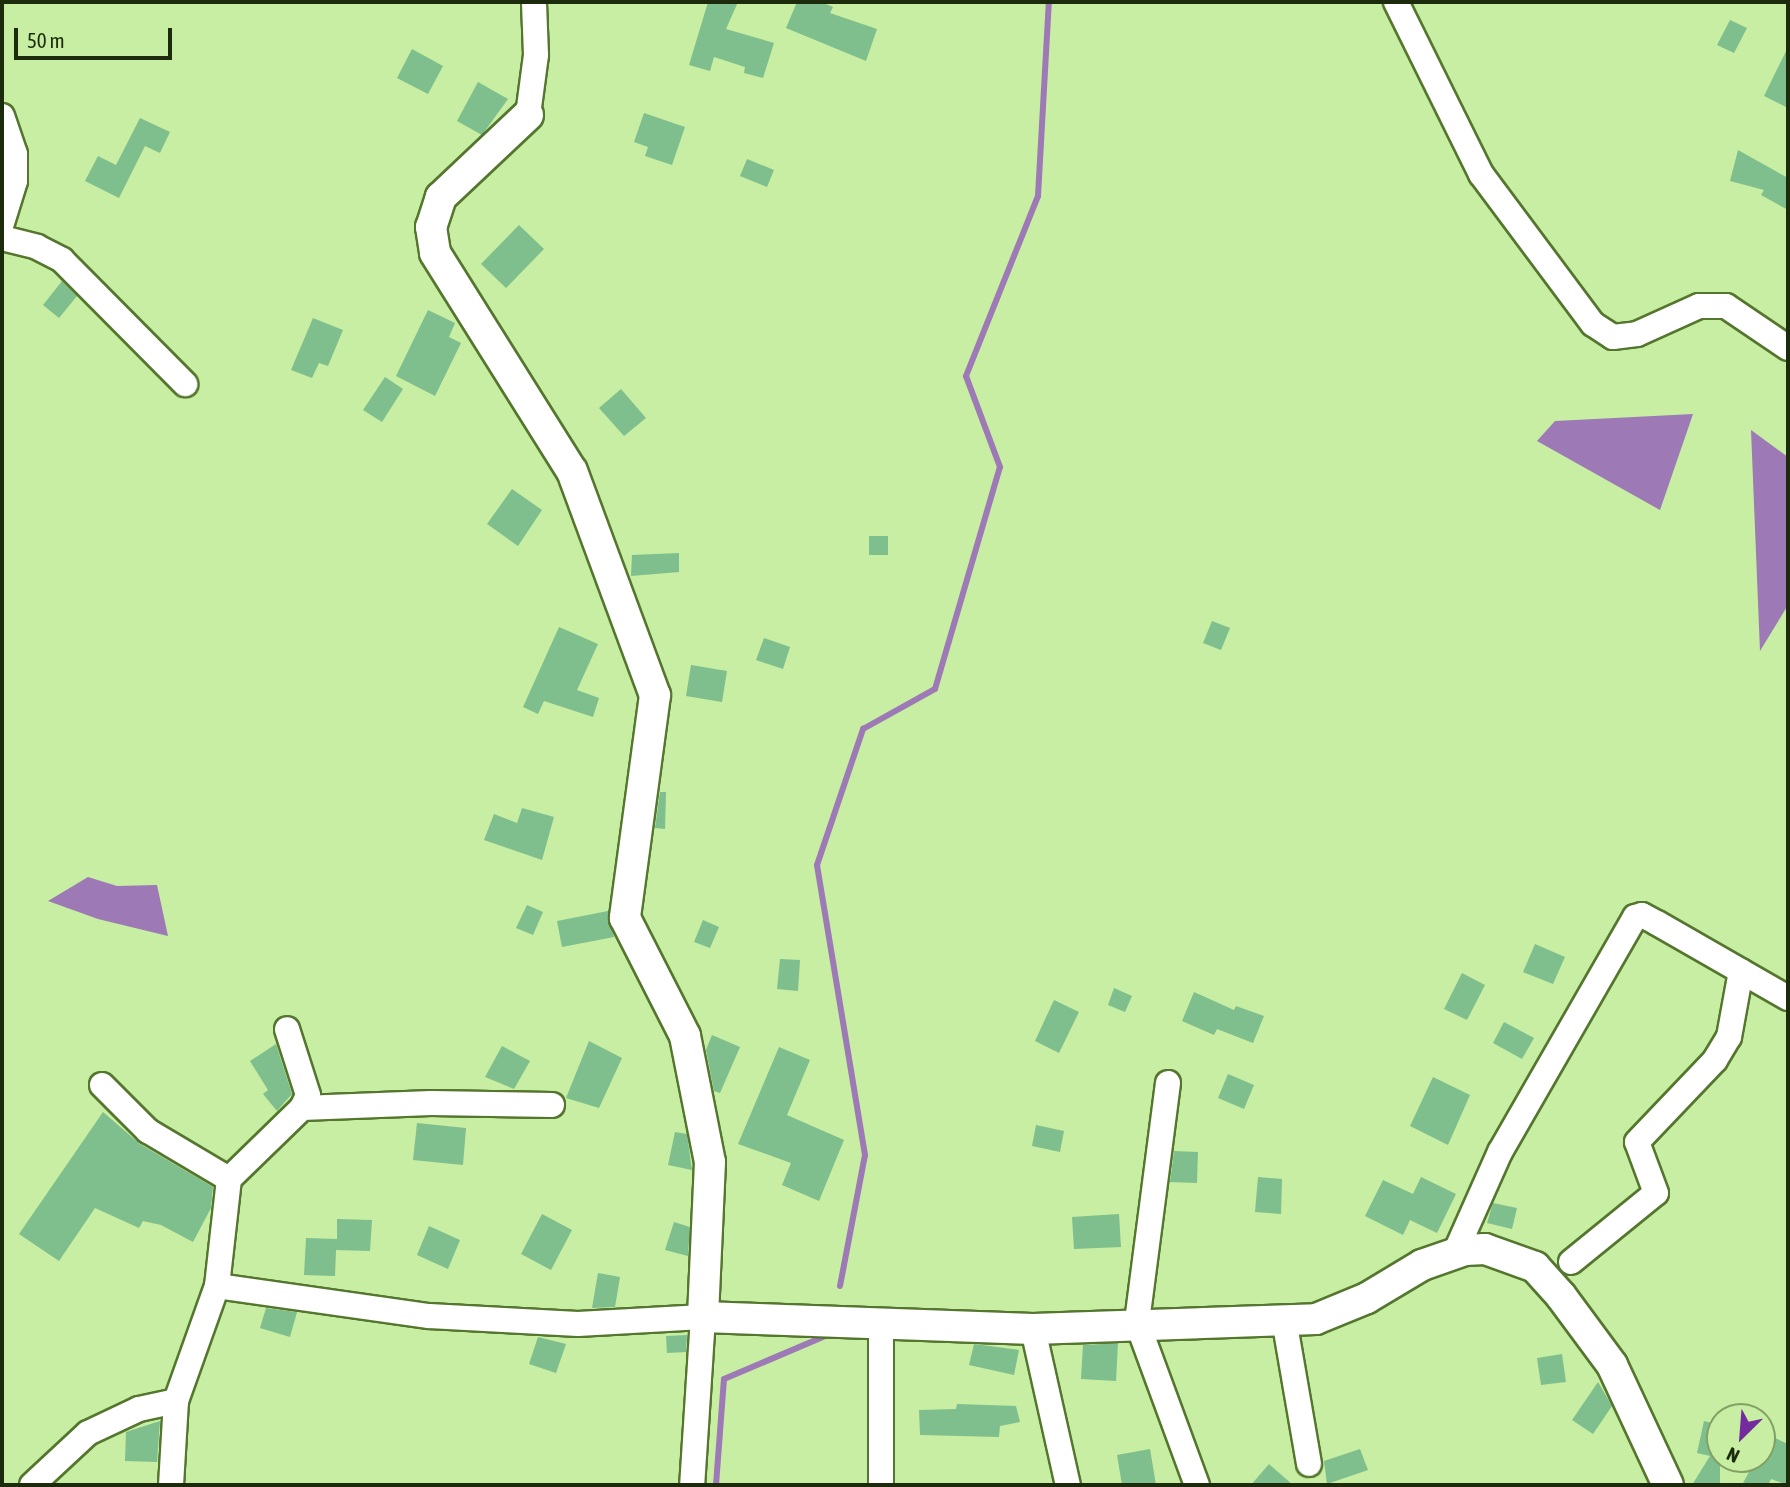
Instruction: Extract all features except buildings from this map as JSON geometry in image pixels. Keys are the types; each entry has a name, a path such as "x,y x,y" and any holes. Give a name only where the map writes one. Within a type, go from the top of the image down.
{"street":[{"path":"534,2 536,55 528,115 441,197 431,227 435,253 572,471 655,695 625,918 685,1036 710,1162 692,1485"},
{"path":"1396,2 1481,174 1593,324 1613,337 1637,334 1699,306 1726,306 1788,348"},
{"path":"2,116 12,142 15,167 2,223"},
{"path":"2,239 37,247 62,260 185,384"},
{"path":"1455,1254 1500,1152 1635,917 1642,915 1788,998"},
{"path":"1571,1262 1656,1193 1637,1142 1715,1060 1729,1037 1741,971"},
{"path":"171,1485 176,1401 217,1286 229,1179 302,1108 308,1095 304,1073 287,1029"},
{"path":"1168,1083 1137,1322 1196,1485"},
{"path":"102,1085 148,1131 229,1179"},
{"path":"302,1108 432,1103 552,1105"},
{"path":"217,1286 429,1316 578,1324 703,1317 1033,1329 1137,1322 1316,1319 1455,1254 1485,1249 1535,1267 1612,1365 1668,1485"},
{"path":"1284,1319 1309,1464"},
{"path":"881,1323 881,1485"},
{"path":"1033,1329 1068,1485"},
{"path":"32,1485 88,1433 139,1409 176,1401"}],"shaded area":[{"path":"1693,414 1660,510 1537,441 1555,421"},
{"path":"1751,430 1788,457 1788,605 1760,651"},
{"path":"88,877 117,886 157,885 168,936 98,919 48,901"}],"waterway":[{"path":"840,1286 865,1155 817,865 863,729 935,689 1000,467 966,376 1038,196 1049,2"},
{"path":"716,1485 724,1379 830,1334"}]}
